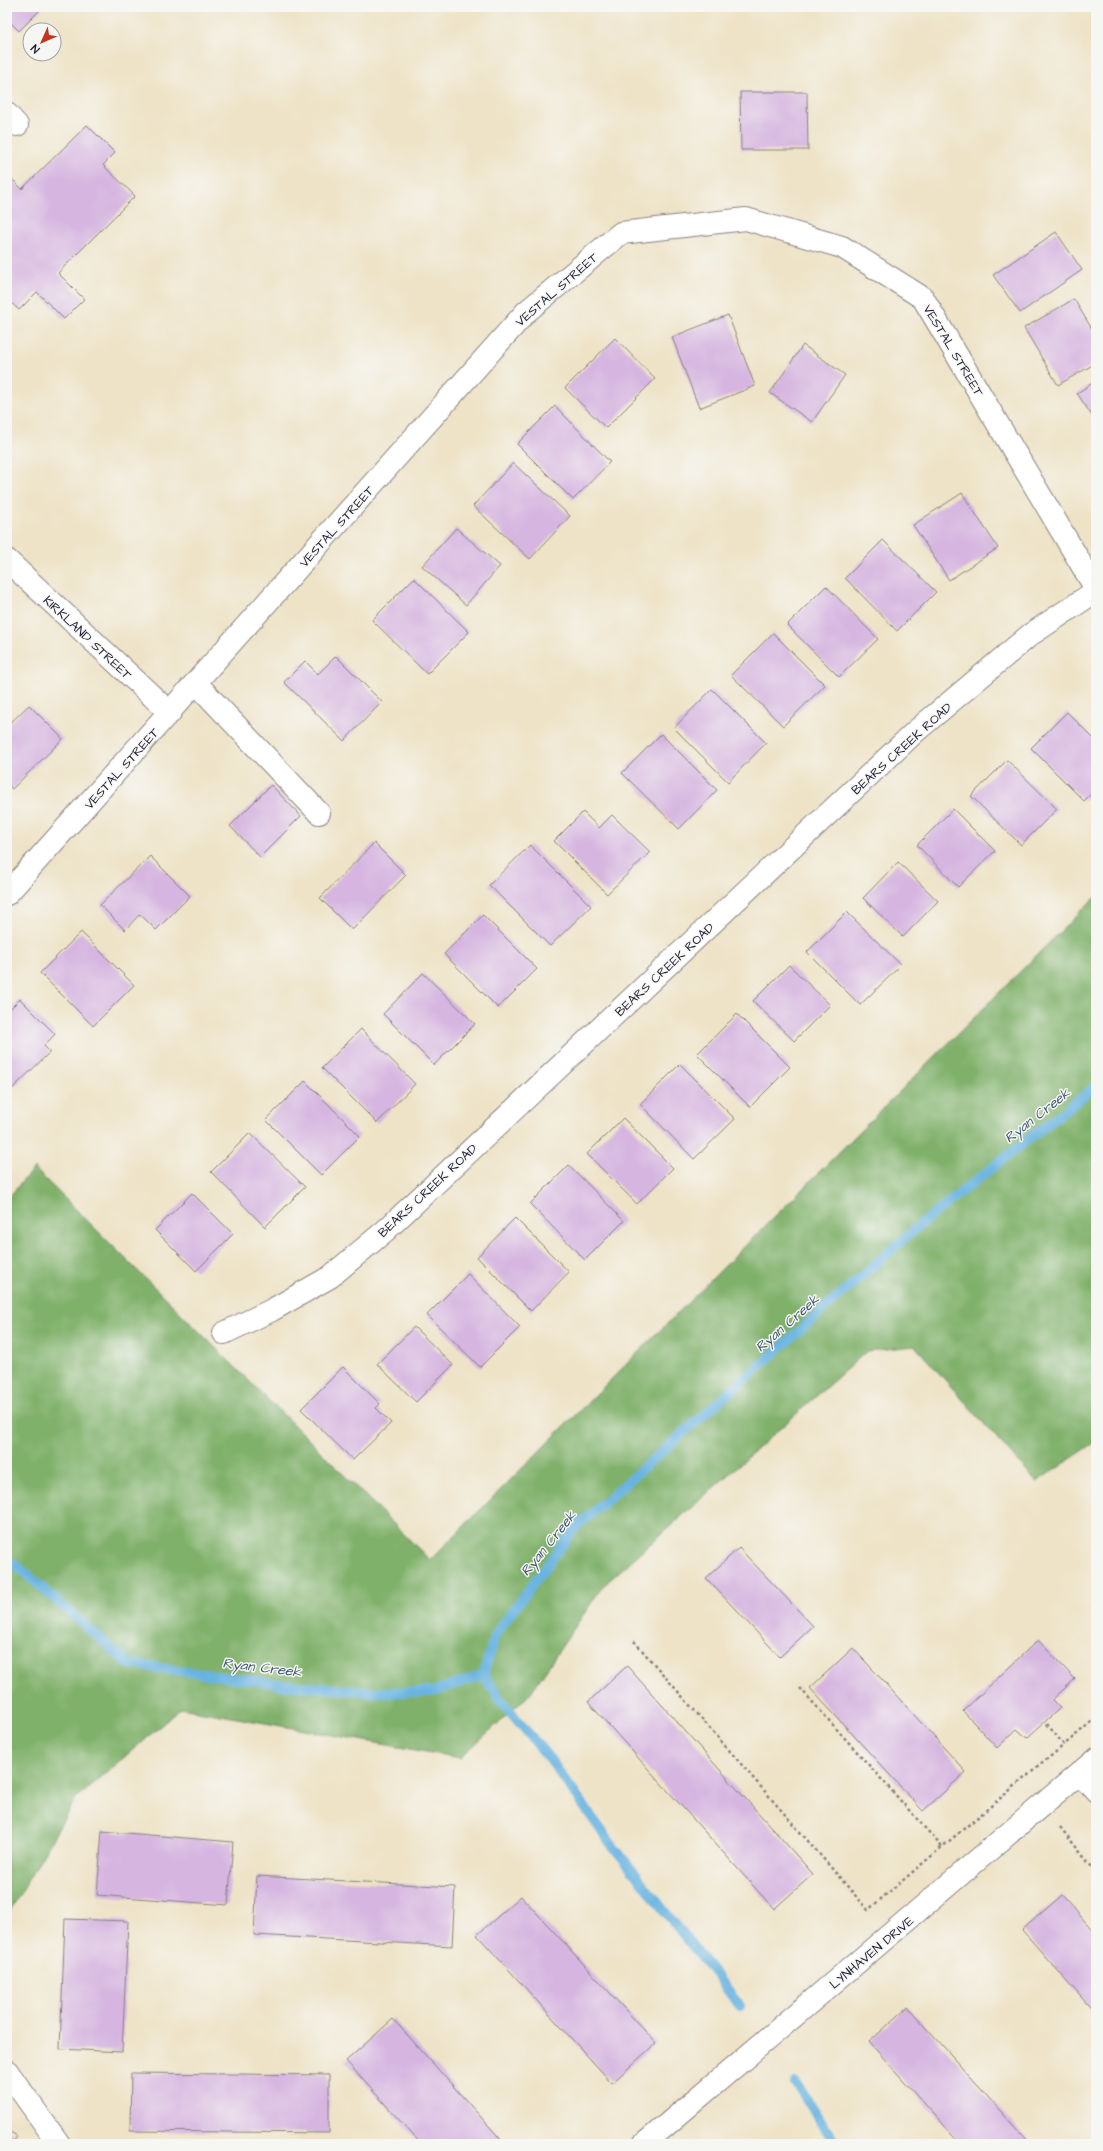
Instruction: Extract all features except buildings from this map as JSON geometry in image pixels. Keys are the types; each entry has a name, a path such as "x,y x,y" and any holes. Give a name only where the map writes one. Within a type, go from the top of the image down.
{"street":[{"name":"VESTAL STREET","path":"7,894 526,312 621,233 746,219 842,247 923,298 1096,590"},
{"name":"KIRKLAND STREET","path":"7,560 170,713"},
{"name":"BEARS CREEK ROAD","path":"224,1333 272,1310 330,1277 386,1230 916,731 1030,635 1096,590"},
{"path":"196,683 319,813"},
{"path":"1088,1766 1096,1791"},
{"name":"LYNHAVEN DRIVE","path":"644,2144 1088,1766"},
{"path":"7,2071 59,2144"}],"path":[{"path":"634,1641 868,1910 1096,1718"},
{"path":"800,1688 942,1847"},
{"path":"1047,1724 1064,1745"},
{"path":"1042,1805 1096,1872"}],"green space":[{"path":"1096,896 1096,1442 1036,1482 915,1346 867,1351 602,1587 529,1695 460,1758 181,1708 75,1800 7,1916 7,1199 34,1168 430,1560"}],"waterway":[{"name":"Ryan Creek","path":"483,1675 496,1633 575,1528 922,1223 1096,1086"},
{"name":"Ryan Creek","path":"7,1564 15,1564 129,1664 285,1685 371,1692 432,1692 483,1675"},
{"path":"483,1675 502,1702 549,1758 609,1841 740,2006"},
{"path":"795,2083 836,2144"}]}
